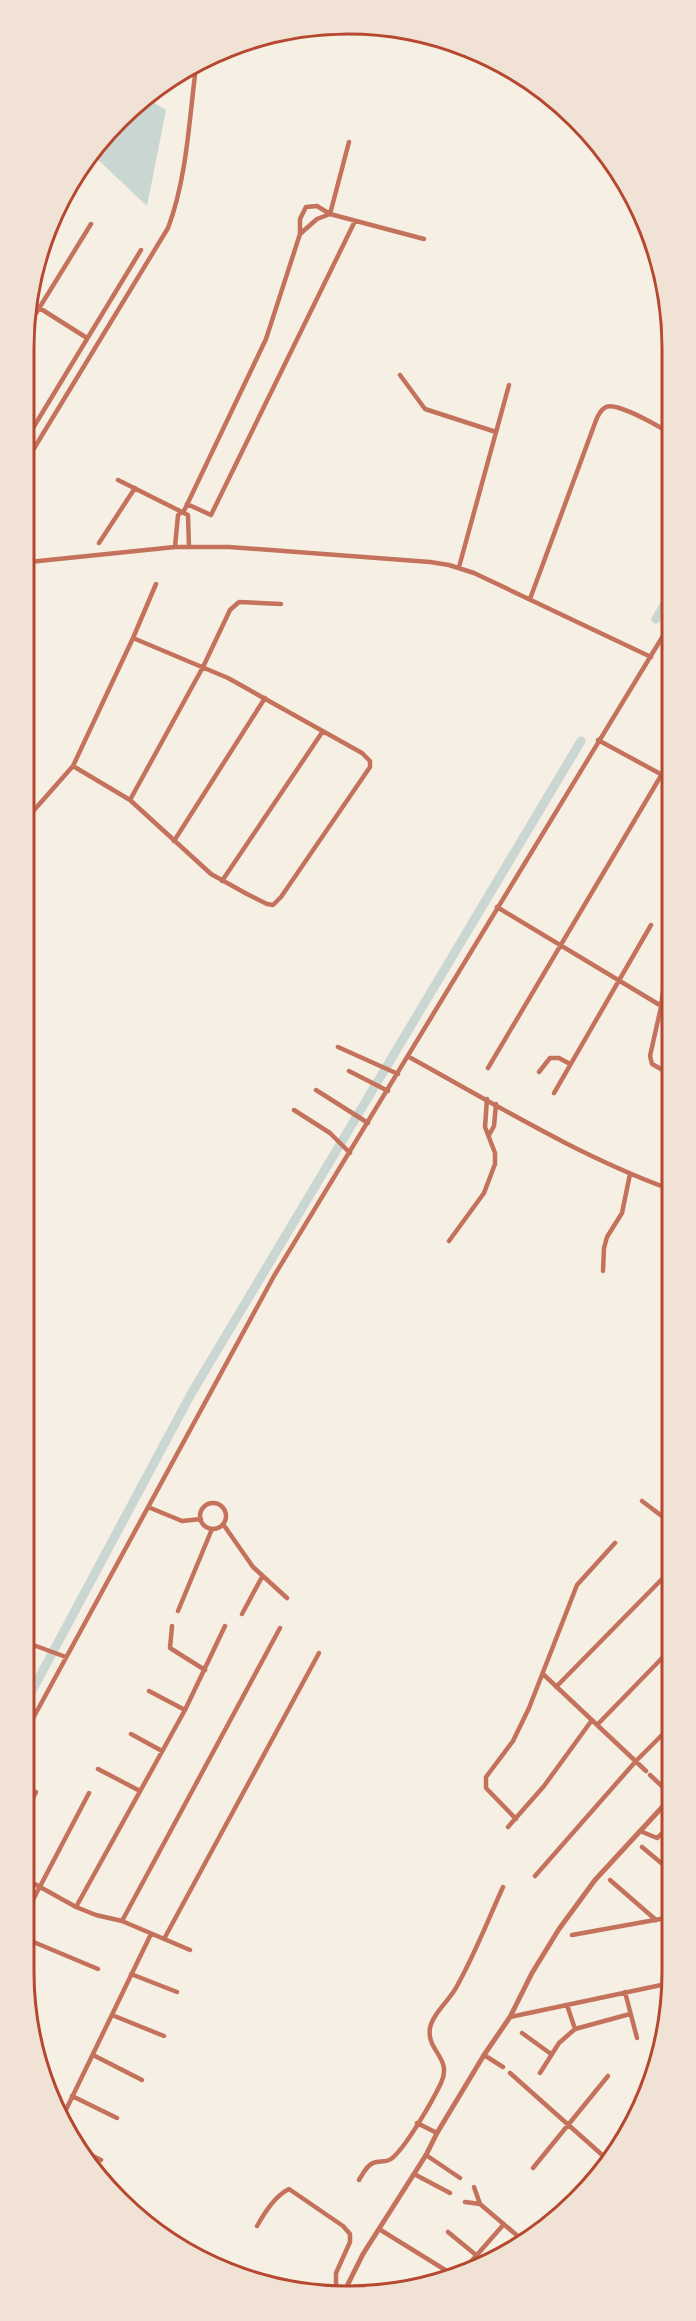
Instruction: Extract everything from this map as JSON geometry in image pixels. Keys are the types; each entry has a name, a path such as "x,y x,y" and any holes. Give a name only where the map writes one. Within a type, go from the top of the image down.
{"street":[{"path":"34,448 168,228 176,208 195,75"},
{"path":"330,214 349,142"},
{"path":"175,547 178,515 184,511 266,339 300,234 300,219 306,207 317,206 330,214 424,239"},
{"path":"300,234 317,219 330,214"},
{"path":"187,504 211,515 355,221"},
{"path":"36,312 91,224"},
{"path":"34,426 141,250"},
{"path":"39,308 87,338"},
{"path":"400,375 419,403 431,412 496,432"},
{"path":"459,567 509,385"},
{"path":"530,599 595,423 603,409 607,406 619,408 662,429"},
{"path":"118,480 184,511 190,522 189,547"},
{"path":"99,543 135,488"},
{"path":"34,561 189,547 298,551 430,562 459,567 651,657"},
{"path":"34,810 73,766 156,584"},
{"path":"130,800 204,668 233,605 239,602 280,604"},
{"path":"73,766 130,800 211,874 273,905 367,772 370,761 368,757 323,731 228,678 133,638"},
{"path":"34,1716 269,1285 662,638"},
{"path":"174,841 265,698"},
{"path":"222,881 323,731"},
{"path":"488,1068 662,774 598,740"},
{"path":"497,907 661,1007"},
{"path":"554,1092 651,925"},
{"path":"662,999 650,1056 652,1064 662,1070"},
{"path":"338,1047 398,1074"},
{"path":"409,1057 630,1174 662,1186"},
{"path":"539,1072 550,1058 559,1058 570,1064"},
{"path":"349,1071 386,1089"},
{"path":"316,1089 368,1124"},
{"path":"449,1241 484,1193 495,1164 495,1153 485,1126 487,1099"},
{"path":"489,1135 494,1126 496,1104"},
{"path":"294,1110 330,1133 350,1153"},
{"path":"603,1271 607,1237 622,1213 630,1174"},
{"path":"642,1501 662,1516"},
{"path":"212,1529 205,1526 201,1519 204,1507 216,1504 225,1512 223,1524 262,1577 287,1598"},
{"path":"148,1507 182,1521 201,1519"},
{"path":"178,1611 212,1529 223,1524"},
{"path":"516,1819 486,1788 485,1783 493,1766 520,1728 577,1585 615,1544"},
{"path":"242,1614 262,1577"},
{"path":"556,1687 662,1579"},
{"path":"172,1626 170,1648 205,1670"},
{"path":"76,1907 185,1710 225,1626"},
{"path":"122,1921 280,1628"},
{"path":"34,1645 66,1657"},
{"path":"164,1939 319,1653"},
{"path":"597,1725 662,1658"},
{"path":"543,1674 662,1786"},
{"path":"149,1691 185,1710"},
{"path":"508,1827 544,1786 592,1720"},
{"path":"131,1734 162,1751"},
{"path":"535,1876 636,1761 662,1735"},
{"path":"98,1769 140,1791"},
{"path":"34,1796 36,1792"},
{"path":"34,1897 89,1793"},
{"path":"347,2286 379,2229 426,2155 435,2131 510,2017 532,1973 559,1929 595,1880 662,1807"},
{"path":"640,1831 657,1838 662,1834"},
{"path":"642,1847 662,1864"},
{"path":"610,1880 656,1920"},
{"path":"34,1884 76,1907 96,1915 122,1921 190,1950"},
{"path":"359,2180 373,2163 384,2162 392,2158 420,2124 445,2071 444,2064 430,2039 433,2020 456,1989 503,1887"},
{"path":"572,1935 662,1919"},
{"path":"66,2110 151,1934"},
{"path":"34,1942 98,1969"},
{"path":"131,1974 177,1992"},
{"path":"510,2017 661,1985"},
{"path":"625,1992 637,2038"},
{"path":"567,2004 575,2030"},
{"path":"112,2014 164,2036"},
{"path":"540,2073 559,2043 575,2030 630,2014"},
{"path":"522,2033 551,2054"},
{"path":"93,2055 142,2080"},
{"path":"484,2055 503,2067"},
{"path":"510,2073 602,2156"},
{"path":"533,2168 609,2076"},
{"path":"72,2096 117,2118"},
{"path":"420,2124 435,2131"},
{"path":"426,2155 460,2178"},
{"path":"94,2157 101,2160"},
{"path":"414,2174 450,2193"},
{"path":"474,2187 480,2204 518,2236"},
{"path":"257,2226 282,2192 289,2189 343,2226 350,2234 350,2242 336,2274 336,2286"},
{"path":"465,2202 480,2204"},
{"path":"470,2262 504,2224"},
{"path":"379,2229 446,2271"},
{"path":"448,2232 476,2255"}],"shaded area":[{"path":"153,102 166,110 147,206 97,159 126,126"}],"waterway":[{"path":"656,619 662,609"},
{"path":"34,1687 191,1394 581,741"}]}
